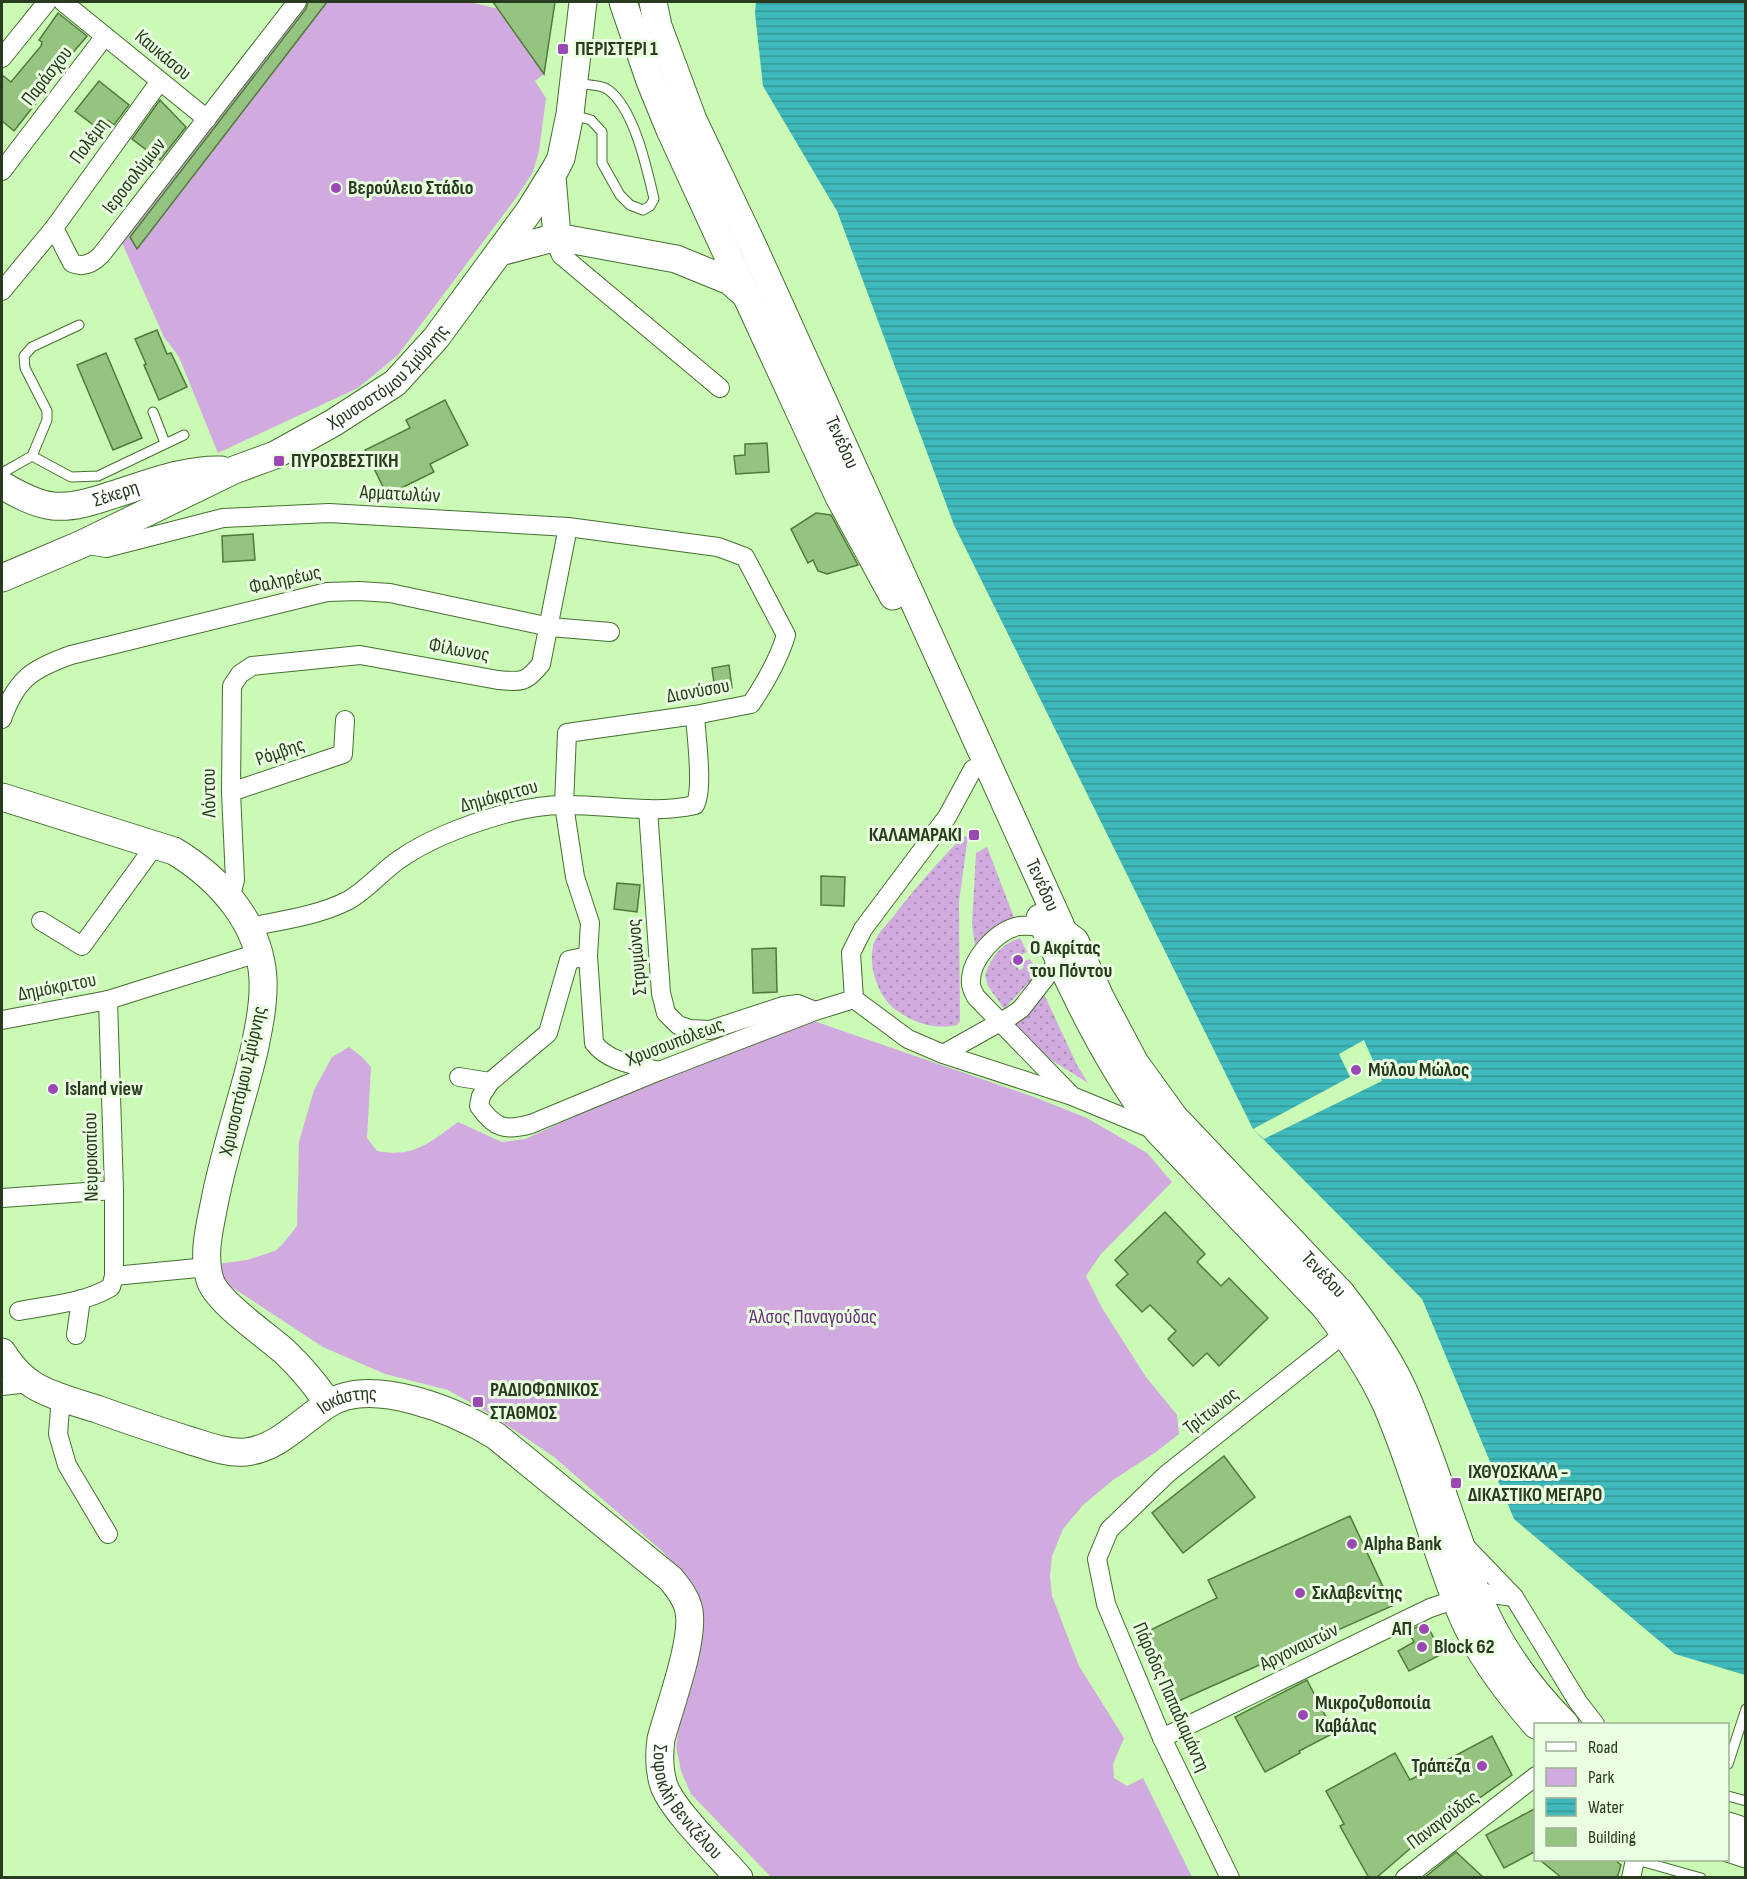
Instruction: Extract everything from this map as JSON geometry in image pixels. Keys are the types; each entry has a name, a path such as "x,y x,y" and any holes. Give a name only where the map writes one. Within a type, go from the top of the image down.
{"main road":[{"name":"Χρυσοστόμου Σμύρνης","path":"2,578 82,544 234,470 276,455 333,423 395,383 436,338 500,252 552,176 561,158 570,114 583,2"},
{"name":"Τενέδου","path":"623,2 650,81 731,232 1061,941 1108,1058 1158,1131 1325,1307 1345,1333 1385,1402 1466,1595 1533,1689 1563,1723"},
{"name":"Τενέδου","path":"653,2 658,26 731,232 748,296 838,495 900,608 972,769 1061,941 1100,997 1135,1063 1174,1117 1341,1293 1363,1321 1405,1394 1458,1539 1466,1595 1462,1616 1481,1653 1534,1723"},
{"path":"552,176 557,237"},
{"path":"676,259 731,232"},
{"path":"500,252 557,237 676,259 730,281 748,296"},
{"name":"Σέκερη","path":"2,485 39,502 52,506 65,506 92,502 178,474 207,470 234,470"},
{"name":"Χρυσοστόμου Σμύρνης","path":"2,797 174,850 212,879 250,927 263,977 263,999 250,1068 217,1188 208,1237 208,1267 211,1282 226,1304 310,1377 328,1403"},
{"name":"Ιοκάστης","path":"2,1352 29,1383 61,1397 210,1447 244,1452 273,1443 328,1403 352,1394 371,1394 425,1403 473,1422 515,1451 671,1579"},
{"name":"Σοφοκλή Βενιζέλου","path":"671,1579 688,1608 690,1627 661,1739 659,1750 661,1775 669,1796 739,1878"},
{"path":"1729,1826 1746,1832"},
{"path":"1729,1848 1746,1854"}],"street":[{"path":"2,58 47,2"},
{"name":"Καυκάσου","path":"63,2 207,120"},
{"name":"Ιεροσολύμων","path":"54,228 72,263 75,265 91,264 97,260 297,2"},
{"name":"Παράσχου","path":"2,171 105,36"},
{"name":"Πολέμη","path":"54,228 160,81"},
{"path":"2,291 54,228"},
{"path":"557,237 557,246 561,255 720,388"},
{"name":"Αρματωλών","path":"82,544 106,549 223,518 329,513 568,527 718,547"},
{"name":"Φίλωνος","path":"232,686 240,674 252,666 360,655 498,680 520,682 530,678 541,664 568,527"},
{"name":"Διονύσου","path":"564,805 567,733 695,716 751,704 770,671 786,635 745,557 718,547"},
{"name":"Φαληρέως","path":"2,719 9,699 26,676 47,663 327,592 390,593 550,627 610,632"},
{"name":"Λόντου","path":"230,899 235,880 231,792 232,686"},
{"name":"Δημόκριτου","path":"250,927 326,911 349,900 399,859 424,844 504,814 541,806 648,809 695,805 698,799 695,716"},
{"name":"Ρόμβης","path":"231,792 343,754 345,720"},
{"path":"972,769 947,817 863,929 851,953 854,999 908,1039 942,1054 1072,1096 1158,1131"},
{"path":"564,805 575,877 590,923 588,956 594,1043 602,1053 626,1063 658,1071"},
{"name":"Στρυμώνος","path":"648,809 660,993 666,1013 678,1025 690,1029 710,1030 783,1006 798,1004 815,1011"},
{"path":"41,921 82,946 156,844"},
{"path":"942,1054 1000,1022 1021,1009 1061,941 1020,926 1010,930 988,946 972,970 971,984 976,997 1000,1022 1072,1096"},
{"name":"Δημόκριτου","path":"2,1020 108,1000 258,953"},
{"path":"459,1077 490,1082 548,1033 569,960 588,956"},
{"name":"Χρυσουπόλεως","path":"490,1082 481,1096 480,1106 486,1116 500,1127 514,1129 572,1108 658,1071 815,1011 854,999"},
{"name":"Νευροκοπίου","path":"108,1000 114,1190 114,1276"},
{"path":"2,1198 114,1190"},
{"path":"19,1311 101,1294 111,1287 114,1276 208,1267"},
{"path":"76,1335 81,1299"},
{"name":"Τρίτωνος","path":"1109,1530 1167,1474 1345,1333"},
{"path":"2,1387 29,1383"},
{"path":"61,1397 58,1434 67,1464 108,1534"},
{"name":"Πάροδος Παπαδιαμάντη","path":"1109,1530 1097,1559 1104,1594 1162,1738 1230,1878"},
{"path":"1458,1539 1514,1597 1578,1702 1594,1723"},
{"path":"1466,1595 1514,1597"},
{"name":"Αργοναυτών","path":"1162,1738 1430,1608 1466,1595"},
{"name":"Παναγούδας","path":"1405,1878 1532,1784"},
{"path":"1630,1878 1636,1861"}],"lane":[{"path":"570,114 591,120 602,132 602,163 620,195 630,205 643,210 650,206 654,199 645,156 623,105 606,88 572,83"},
{"path":"2,473 32,456 47,420 47,411 25,368 24,356 32,347 79,325"},
{"path":"153,412 165,443"},
{"path":"32,456 71,477 84,478 98,476 184,435"},
{"path":"1729,1761 1746,1709"},
{"path":"1729,1796 1746,1801"},
{"path":"1640,1861 1701,1878"}],"green space":[{"path":"306,2 470,2 499,9 544,74 535,81 546,98 539,151 533,172 516,198 398,355 358,388 218,453 179,357 164,337 122,243"},
{"path":"968,836 959,902 960,1021 957,1025 932,1026 910,1019 896,1010 884,997 873,970 872,952 877,936 909,896 962,837"},
{"path":"987,847 1015,920 992,929 975,945 972,924 976,853"},
{"path":"1020,938 1027,952 1011,956 1019,970 1023,968 1024,961 1030,959 1038,973 1004,1009 988,986 985,975 998,952"},
{"path":"1044,994 1077,1065 1088,1083 1053,1061 1008,1024"},
{"name":"Άλσος Παναγούδας","path":"811,1020 1034,1097 1087,1118 1147,1153 1172,1182 1101,1254 1086,1276 1102,1308 1146,1377 1177,1415 1179,1434 1113,1480 1083,1505 1063,1529 1052,1556 1050,1576 1052,1596 1079,1666 1124,1738 1113,1764 1114,1778 1127,1786 1143,1778 1192,1877 771,1877 691,1794 681,1771 676,1746 681,1716 690,1690 704,1625 699,1601 688,1580 663,1552 554,1457 492,1415 448,1390 385,1374 323,1347 221,1280 217,1264 247,1260 275,1251 297,1226 299,1142 314,1090 332,1057 349,1047 371,1067 367,1138 377,1151 390,1153 420,1147 458,1122 502,1142 525,1139 598,1106"}],"water":[{"path":"756,2 1745,2 1745,1675 1675,1654 1514,1519 1422,1299 1253,1129 954,525 837,211 763,86 755,13"}],"pier":[{"path":"1364,1040 1382,1081 1264,1139 1253,1129 1350,1077 1339,1054"}],"building":[{"path":"308,2 327,2 137,249 130,237 306,9"},
{"path":"493,2 555,2 544,74"},
{"path":"58,13 87,36 31,99 36,103 14,131 2,121 2,75 11,82 41,46 42,42 39,40"},
{"path":"99,81 129,105 114,125 108,120 100,130 75,111"},
{"path":"160,100 186,127 160,160 132,139"},
{"path":"157,330 167,354 171,353 187,387 159,400 135,339"},
{"path":"106,353 142,438 113,450 77,365"},
{"path":"445,400 468,445 430,464 434,472 387,495 365,450 410,428 406,420"},
{"path":"767,443 769,472 736,474 734,456 745,455 745,444"},
{"path":"816,513 831,515 858,565 827,574 818,571 813,560 808,563 791,529"},
{"path":"253,534 255,560 223,562 222,536"},
{"path":"729,665 732,688 715,691 712,668"},
{"path":"821,876 845,877 844,906 821,905"},
{"path":"617,883 640,885 637,912 614,909"},
{"path":"776,948 777,992 753,993 752,949"},
{"path":"1165,1212 1205,1254 1197,1262 1221,1286 1229,1278 1268,1318 1219,1366 1207,1353 1193,1366 1168,1339 1176,1331 1150,1305 1142,1312 1116,1285 1128,1274 1115,1260"},
{"path":"1224,1456 1255,1497 1183,1553 1152,1513"},
{"name":"Σκλαβενίτης","path":"1350,1516 1392,1606 1174,1703 1158,1666 1161,1664 1146,1632 1217,1598 1208,1580"},
{"name":"Block 62","path":"1426,1623 1442,1654 1409,1671 1398,1651 1414,1642 1408,1631"},
{"path":"1307,1680 1334,1733 1265,1772 1235,1717"},
{"path":"1492,1736 1512,1775 1419,1841 1376,1878 1369,1878 1340,1826 1344,1824 1326,1791 1395,1753 1410,1780"},
{"path":"1534,1809 1534,1852 1504,1868 1486,1835"},
{"path":"1456,1852 1484,1878 1424,1878"},
{"path":"1541,1861 1616,1861 1621,1865 1617,1878 1562,1878"}],"place":[{"name":"ΠΕΡΙΣΤΕΡΙ 1","path":"563,49"},
{"name":"Βερούλειο Στάδιο","path":"336,188"},
{"name":"ΠΥΡΟΣΒΕΣΤΙΚΗ","path":"279,461"},
{"name":"ΚΑΛΑΜΑΡΑΚΙ","path":"974,835"},
{"name":"Ο Ακρίτας του Πόντου","path":"1018,960"},
{"name":"Μύλου Μώλος","path":"1356,1070"},
{"name":"Island view","path":"53,1089"},
{"name":"ΡΑΔΙΟΦΩΝΙΚΟΣ ΣΤΑΘΜΟΣ","path":"478,1402"},
{"name":"ΙΧΘΥΟΣΚΑΛΑ - ΔΙΚΑΣΤΙΚΟ ΜΕΓΑΡΟ","path":"1456,1483"},
{"name":"Alpha Bank","path":"1352,1544"},
{"name":"Σκλαβενίτης","path":"1300,1593"},
{"name":"ΑΠ","path":"1424,1629"},
{"name":"Block 62","path":"1422,1647"},
{"name":"Μικροζυθοποιία Καβάλας","path":"1303,1715"},
{"name":"Τράπεζα","path":"1482,1766"}]}
